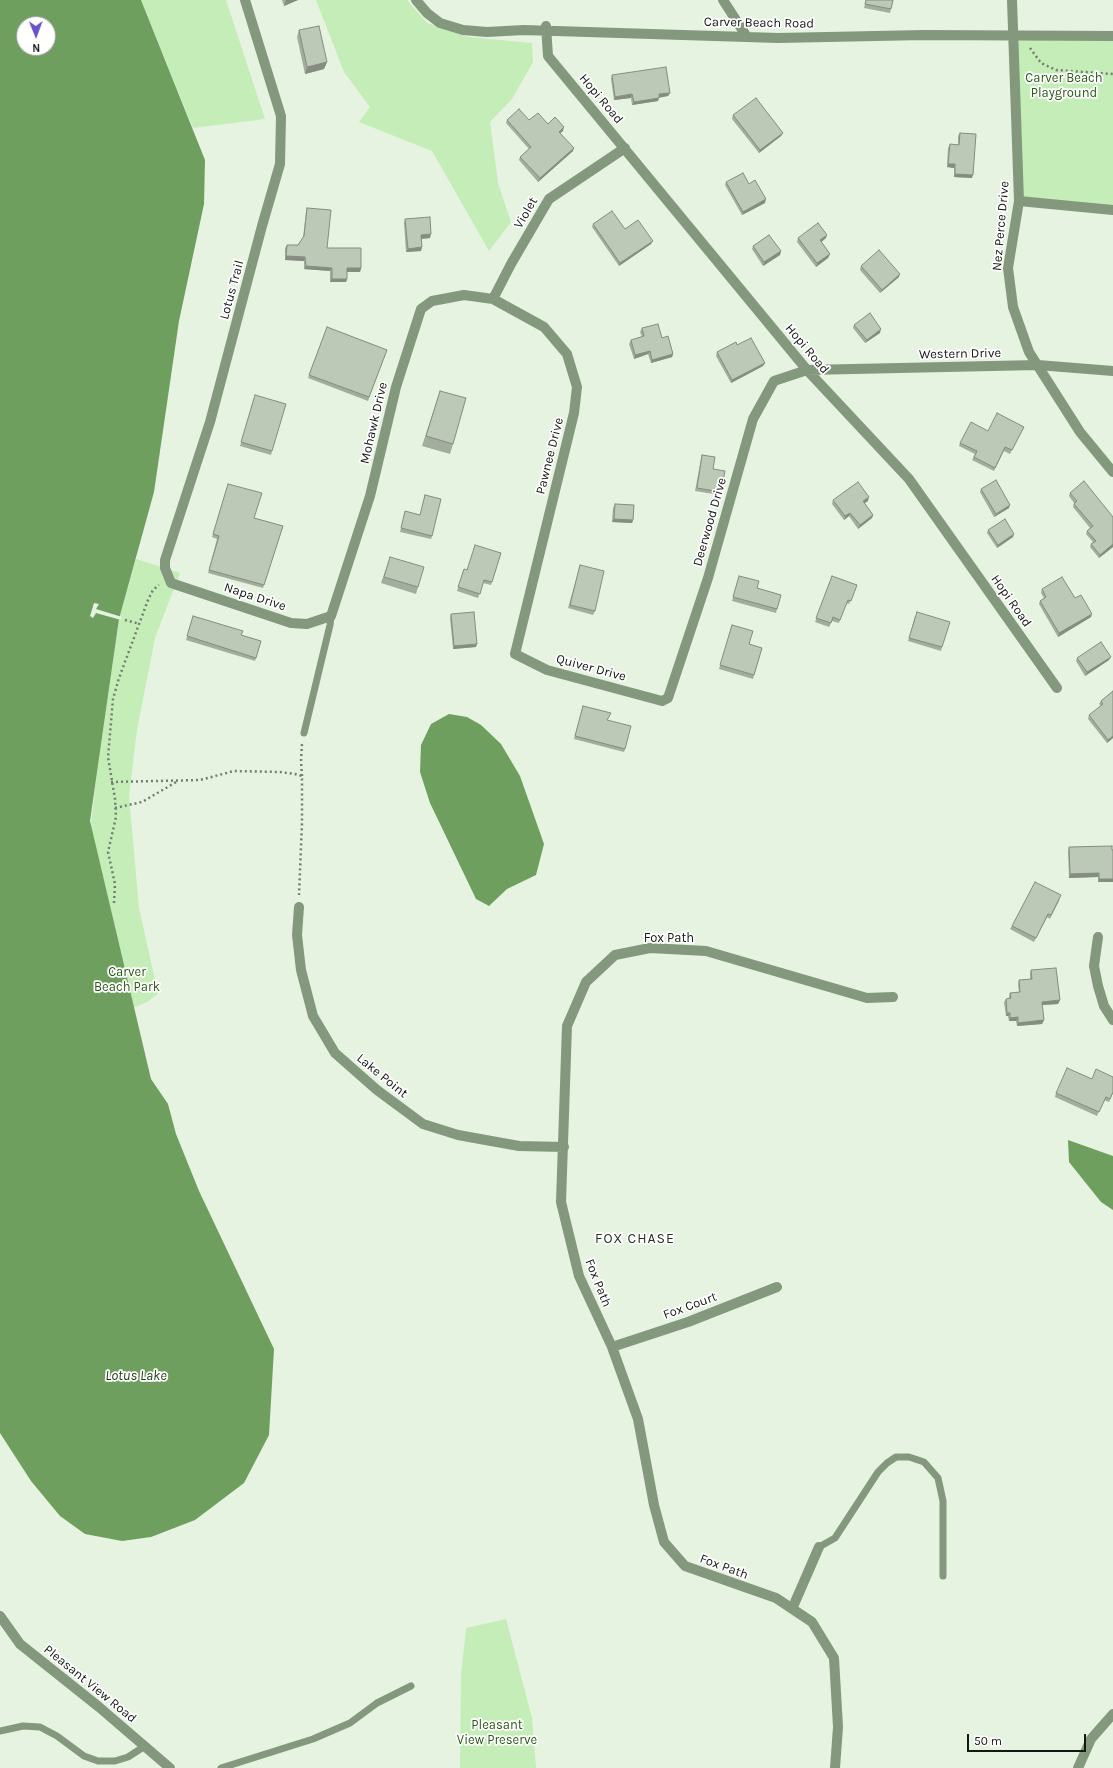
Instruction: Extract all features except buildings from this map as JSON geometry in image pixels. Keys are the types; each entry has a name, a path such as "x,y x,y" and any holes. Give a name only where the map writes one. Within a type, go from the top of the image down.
{"street":[{"name":"Lotus Trail","path":"170,580 165,568 165,560 210,422 280,164 281,116 246,0"},
{"name":"Carver Beach Road","path":"416,0 427,13 440,23 463,30 487,32 546,28 747,37 1113,36"},
{"path":"722,0 747,37"},
{"name":"Nez Perce Drive","path":"1012,0 1019,201 1008,268 1013,307 1029,352 1080,432 1113,472"},
{"name":"Hopi Road","path":"546,28 548,56 807,370 909,479 1056,688"},
{"name":"Violet","path":"493,299 511,264 549,199 625,148"},
{"path":"1019,201 1113,210"},
{"name":"Mohawk Drive","path":"331,616 370,496 396,387 421,309 432,301 464,295 493,299"},
{"name":"Pawnee Drive","path":"493,299 544,327 567,354 577,387 572,421 515,654"},
{"name":"Western Drive","path":"807,370 1038,365 1113,371"},
{"name":"Deerwood Drive","path":"662,701 668,698 708,578 753,419 774,381 807,370"},
{"name":"Napa Drive","path":"170,580 291,623 307,624 331,616"},
{"name":"Quiver Drive","path":"515,654 547,670 662,701"},
{"name":"Lake Point","path":"299,907 297,935 301,970 313,1016 335,1053 377,1090 423,1124 458,1135 519,1146 564,1147"},
{"path":"1098,937 1094,966 1104,1006 1113,1020"},
{"name":"Fox Path","path":"835,1768 838,1727 834,1658 812,1622 776,1598 685,1566 664,1542 654,1504 638,1419 612,1347 577,1268 561,1202 564,1147 566,1026 586,982 615,955 650,948 706,951 867,998 893,996"},
{"name":"Fox Court","path":"612,1347 688,1322 776,1287"},
{"path":"792,1609 819,1547"},
{"name":"Pleasant View Road","path":"0,1616 20,1644 100,1707 170,1768"},
{"path":"1078,1768 1091,1739 1113,1714"}],"lane":[{"path":"304,733 331,616"},
{"path":"819,1547 834,1538 878,1472 896,1457 909,1457 924,1462 938,1478 943,1501 943,1576"},
{"path":"221,1768 313,1739 350,1723 377,1702 411,1686"},
{"path":"0,1731 23,1726 40,1727 57,1736 84,1756 98,1761 114,1761 128,1757 144,1746"}],"path":[{"path":"1031,36 1030,49 1040,63 1056,70 1113,74"},
{"path":"114,903 115,884 108,852 116,817 115,799 108,757 113,699 119,678 153,590 170,580"},
{"path":"125,620 140,624"},
{"path":"299,907 302,824 301,761 304,733"},
{"path":"111,782 200,780 234,771 274,772 302,776"},
{"path":"115,808 142,802 178,780"}],"green space":[{"path":"141,0 226,0 265,119 193,128"},
{"path":"316,0 407,0 427,23 469,37 532,43 533,62 512,99 490,122 498,183 511,222 489,251 432,151 359,122 370,107 344,72"},
{"name":"Carver Beach Playground","path":"1014,35 1113,37 1113,210 1019,201"},
{"name":"Carver Beach Park","path":"136,559 180,573 155,638 137,730 129,796 139,908 158,994 147,1002 121,1013 89,843 96,780 119,619"},
{"name":"Pleasant View Preserve","path":"506,1619 532,1718 536,1768 460,1768 461,1676 466,1628"}],"water":[{"name":"Lotus Lake","path":"0,0 141,0 205,160 204,204 179,321 154,492 119,619 90,821 151,1079 168,1104 176,1134 199,1191 274,1349 269,1435 244,1483 195,1520 151,1537 122,1541 85,1534 60,1516 31,1481 0,1433"},
{"path":"449,714 467,717 481,725 501,744 520,776 544,844 536,875 507,889 489,906 476,899 430,803 420,772 421,745 431,724"},
{"path":"1068,1140 1113,1156 1113,1210 1101,1202 1069,1162"}],"pier":[{"path":"94,603 99,604 96,609 122,617 121,620 96,613 93,618 90,616"}],"district":[{"name":"FOX CHASE","path":"635,1239"}]}
